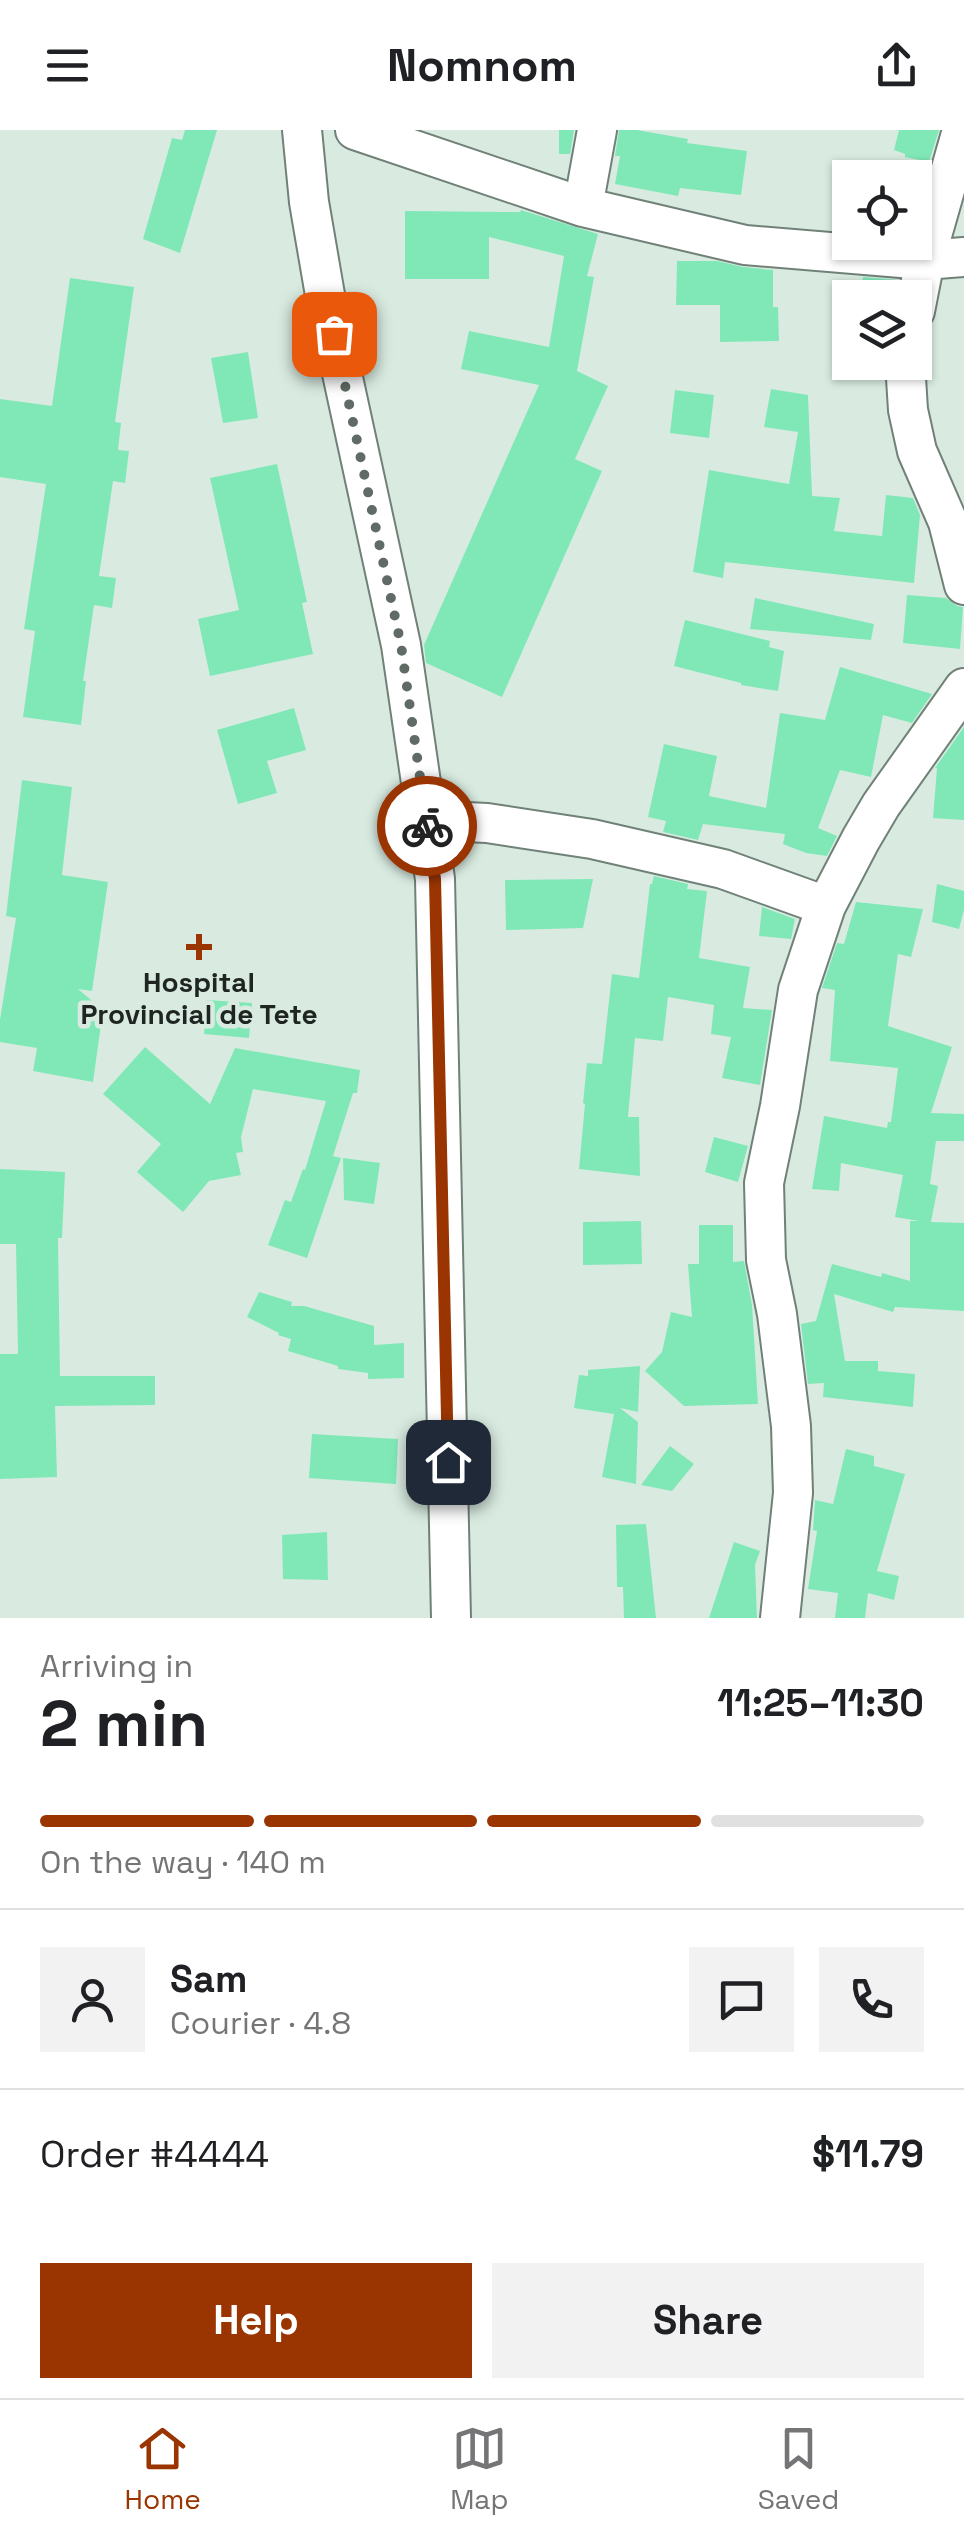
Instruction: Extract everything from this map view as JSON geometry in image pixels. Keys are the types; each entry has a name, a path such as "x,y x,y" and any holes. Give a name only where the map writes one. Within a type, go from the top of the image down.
{"street":[{"path":"302,130 309,202 325,295 401,645 435,879 451,1618"},
{"path":"354,130 584,207 745,244 832,252"},
{"path":"584,207 597,130"},
{"path":"932,233 962,130"},
{"path":"932,260 964,258"},
{"path":"920,280 924,260"},
{"path":"906,380 917,451 948,522 964,585"},
{"path":"780,1618 792,1494 791,1426 766,1260 764,1183 798,990 826,906 881,805 964,688"},
{"path":"426,820 487,823 592,839 723,869 826,906"}],"building":[{"path":"185,130 217,130 180,253 143,239 172,138 182,140"},
{"path":"559,130 574,130 570,154 559,154"},
{"path":"619,130 747,151 741,195 680,188 678,196 615,184"},
{"path":"899,130 939,130 930,160 905,157 894,150"},
{"path":"521,210 598,234 587,276 594,277 577,371 608,386 575,459 602,471 502,697 426,663 424,645 539,385 461,369 469,331 549,347 564,256 489,237 489,279 405,279 405,211"},
{"path":"677,261 717,261 773,270 773,307 778,307 779,341 720,342 720,305 676,305"},
{"path":"70,278 134,287 115,422 121,423 118,450 129,451 125,483 113,481 99,576 116,578 112,608 94,605 81,725 23,717 35,631 24,629 46,484 0,477 0,399 52,406"},
{"path":"248,352 258,418 223,423 211,358"},
{"path":"771,389 808,395 812,496 840,498 834,531 882,536 886,495 913,498 920,515 914,583 725,562 723,578 693,572 709,470 789,484 798,432 764,427"},
{"path":"675,390 714,395 709,438 670,433"},
{"path":"277,464 307,602 302,603 313,654 210,676 198,619 239,610 210,478"},
{"path":"907,595 946,598 963,607 960,649 903,643"},
{"path":"755,598 874,624 871,640 750,629"},
{"path":"685,620 770,641 769,647 784,651 778,691 674,666"},
{"path":"840,667 932,694 912,723 883,715 871,777 840,770 818,828 837,836 827,856 783,844 785,834 703,824 698,840 663,832 666,821 648,817 664,744 717,756 709,796 766,808 780,713 825,720"},
{"path":"294,708 306,750 267,761 277,793 238,804 217,730"},
{"path":"964,727 964,820 933,818 935,768"},
{"path":"22,780 72,787 62,875 108,882 92,991 78,989 103,1010 93,1082 33,1071 37,1048 0,1042 16,918 6,916"},
{"path":"654,876 688,884 687,889 707,891 699,958 750,967 743,1008 772,1010 760,1085 722,1078 731,1037 711,1034 714,1005 668,997 663,1041 635,1038 628,1117 639,1117 640,1176 579,1169 587,1063 602,1064 612,974 639,978"},
{"path":"593,879 583,928 506,930 505,880"},
{"path":"937,884 964,891 959,929 932,922"},
{"path":"856,902 923,909 911,957 898,954 888,1026 952,1047 931,1113 964,1114 964,1141 936,1141 930,1184 938,1186 931,1222 964,1223 964,1311 895,1307 893,1312 834,1294 845,1361 878,1361 878,1371 915,1374 913,1407 823,1397 824,1383 808,1384 801,1324 816,1321 832,1264 910,1281 910,1221 919,1221 895,1217 903,1175 841,1163 839,1191 812,1189 824,1116 887,1128 891,1122 898,1068 830,1061 835,990 822,988 837,943 844,944"},
{"path":"762,907 795,919 791,939 759,936"},
{"path":"207,1000 252,1003 249,1038 204,1034"},
{"path":"145,1047 210,1104 235,1048 360,1070 357,1093 353,1093 333,1156 341,1158 307,1258 268,1245 285,1200 291,1202 305,1170 326,1101 253,1089 241,1137 243,1152 236,1153 241,1175 209,1181 183,1212 137,1172 161,1144 103,1094"},
{"path":"714,1137 748,1146 738,1182 705,1172"},
{"path":"343,1158 380,1163 374,1204 344,1200"},
{"path":"0,1169 65,1172 62,1238 58,1238 60,1376 155,1376 155,1405 55,1406 57,1477 0,1479 0,1354 18,1354 16,1244 0,1244"},
{"path":"641,1221 642,1264 583,1265 583,1222"},
{"path":"699,1225 733,1225 733,1262 744,1261 752,1305 758,1404 684,1406 645,1371 662,1352 671,1312 692,1317 688,1264 699,1264"},
{"path":"259,1292 292,1302 291,1306 304,1306 374,1326 374,1345 404,1343 404,1378 368,1379 368,1373 338,1369 288,1351 291,1339 247,1317"},
{"path":"640,1366 638,1412 620,1408 638,1422 636,1484 602,1477 614,1414 574,1408 579,1375 588,1376 588,1370"},
{"path":"312,1434 398,1439 396,1484 309,1478"},
{"path":"670,1446 694,1464 672,1491 641,1485"},
{"path":"846,1449 874,1456 874,1466 905,1474 877,1571 899,1576 894,1600 868,1593 865,1618 835,1618 838,1593 808,1589 817,1531 813,1530 815,1500 833,1504"},
{"path":"646,1524 656,1618 624,1618 623,1587 617,1587 616,1525"},
{"path":"327,1532 328,1580 283,1579 282,1535"},
{"path":"734,1542 760,1551 755,1565 757,1618 709,1618"}],"way so far":[{"path":"334,334 401,645 427,826"}],"place":[{"name":"Hospital Provincial de Tete","path":"199,947"}],"route":[{"path":"427,826 435,879 448,1462"}]}
